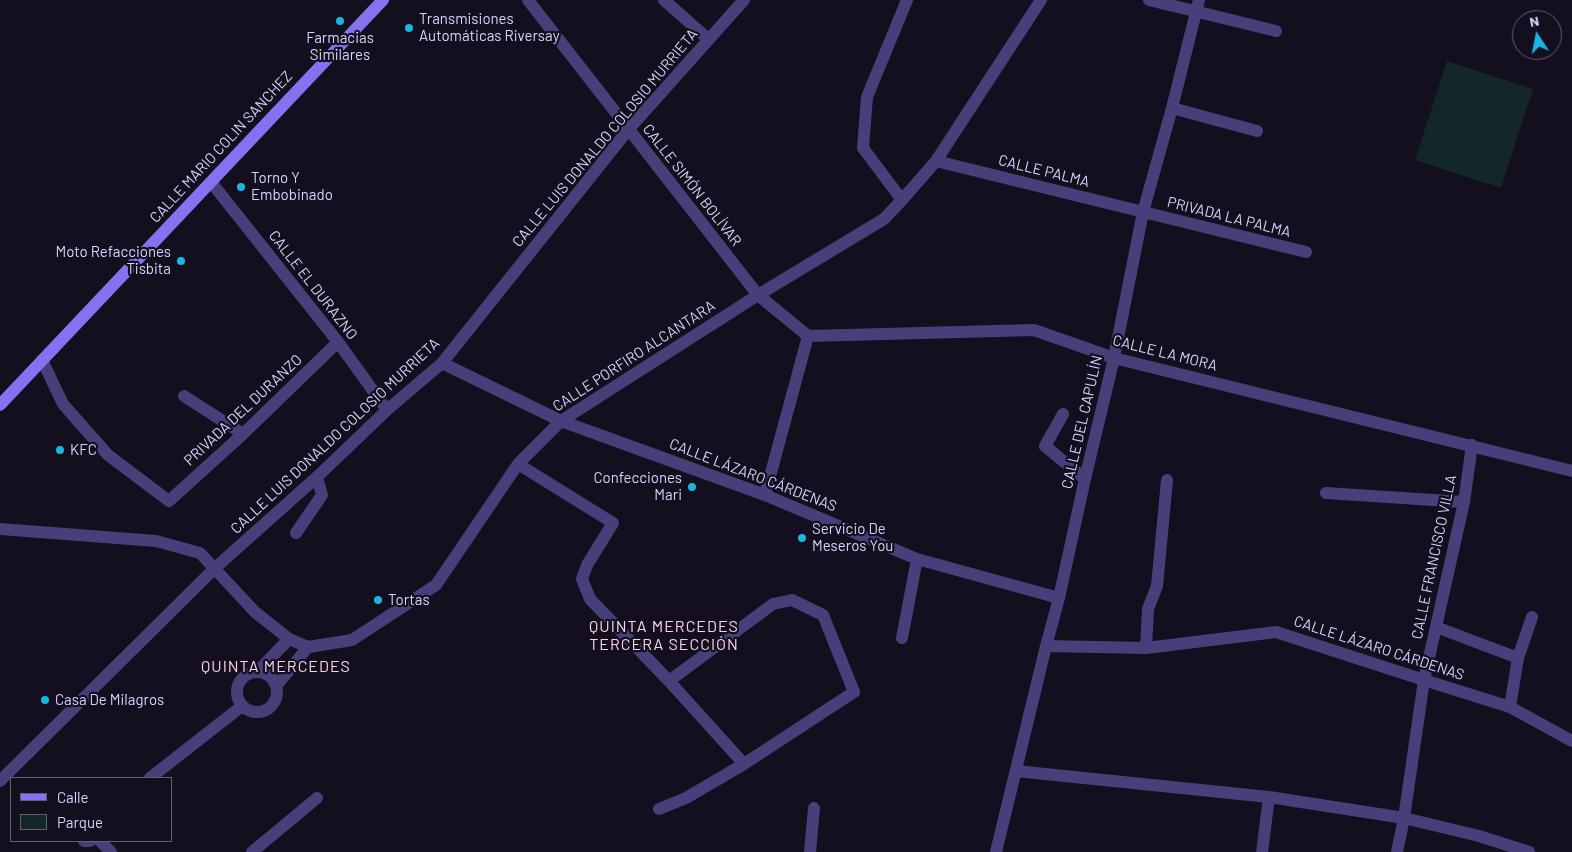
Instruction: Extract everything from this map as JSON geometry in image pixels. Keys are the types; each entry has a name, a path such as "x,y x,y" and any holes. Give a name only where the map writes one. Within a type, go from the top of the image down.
{"main road":[{"name":"CALLE MARIO COLIN SANCHEZ","path":"0,405 383,0"}],"street":[{"name":"CALLE SIMÓN BOLÍVAR","path":"528,0 758,295"},
{"path":"664,0 708,39"},
{"name":"CALLE LUIS DONALDO COLOSIO MURRIETA","path":"0,781 214,568 317,477 387,410 442,363 628,130 744,0"},
{"path":"902,200 863,148 867,97 907,0"},
{"name":"CALLE PORFIRO ALCANTARA","path":"0,529 156,541 200,553 255,612 289,639 308,646 352,640 436,585 518,464 562,421 758,295 884,219 936,161 1041,0"},
{"path":"1149,0 1197,5 1276,31"},
{"name":"CALLE DEL CAPULÍN","path":"996,852 1059,598 1114,358 1143,212 1172,108 1197,5"},
{"path":"1172,108 1257,131"},
{"name":"CALLE PALMA","path":"936,161 1143,212"},
{"name":"CALLE EL DURAZNO","path":"211,182 338,342 387,410"},
{"name":"PRIVADA LA PALMA","path":"1143,212 1306,252"},
{"path":"758,295 808,336 765,495"},
{"name":"CALLE LA MORA","path":"808,336 1034,330 1114,358 1572,471"},
{"name":"PRIVADA DEL DURANZO","path":"42,360 63,404 108,456 169,501 243,434 338,342"},
{"name":"CALLE LÁZARO CÁRDENAS","path":"442,363 562,421 765,495 917,559 1059,598"},
{"path":"184,396 243,434"},
{"path":"1063,414 1046,446 1085,479"},
{"name":"CALLE FRANCISCO VILLA","path":"1396,852 1404,818 1424,680 1464,502 1472,445"},
{"path":"518,464 613,523 586,565 582,579 590,599 744,764"},
{"path":"296,533 322,495 317,477"},
{"path":"1146,648 1148,609 1157,586 1167,480"},
{"path":"1326,493 1464,502"},
{"path":"902,638 917,559"},
{"path":"659,809 686,798 744,764 854,692 823,615 792,600 773,604 669,682"},
{"path":"1510,707 1518,658 1532,617"},
{"path":"1436,627 1518,658"},
{"name":"CALLE LÁZARO CÁRDENAS","path":"1046,646 1146,648 1276,632 1510,707 1572,742"},
{"path":"258,671 289,639"},
{"path":"277,685 308,646"},
{"path":"258,671 270,675 277,685 278,694 274,703 268,709 259,712 250,711 242,706 237,688 241,679 248,673 258,671"},
{"path":"151,777 242,706"},
{"path":"1016,771 1269,797 1404,818 1479,836 1529,852"},
{"path":"1262,852 1269,797"},
{"path":"252,852 317,798"},
{"path":"810,852 814,808"},
{"path":"101,842 111,852"}],"green space":[{"path":"1447,61 1533,89 1501,188 1415,160"}],"place":[{"name":"Farmacias Similares","path":"340,21"},
{"name":"Transmisiones Automáticas Riversay","path":"409,28"},
{"name":"Torno Y Embobinado","path":"241,187"},
{"name":"Moto Refacciones Tisbita","path":"181,261"},
{"name":"KFC","path":"60,450"},
{"name":"Confecciones Mari","path":"692,487"},
{"name":"Servicio De Meseros You","path":"802,538"},
{"name":"Tortas","path":"378,600"},
{"name":"Casa De Milagros","path":"45,700"}],"district":[{"name":"QUINTA MERCEDES TERCERA SECCIÓN","path":"664,636"},
{"name":"QUINTA MERCEDES","path":"276,667"}]}
